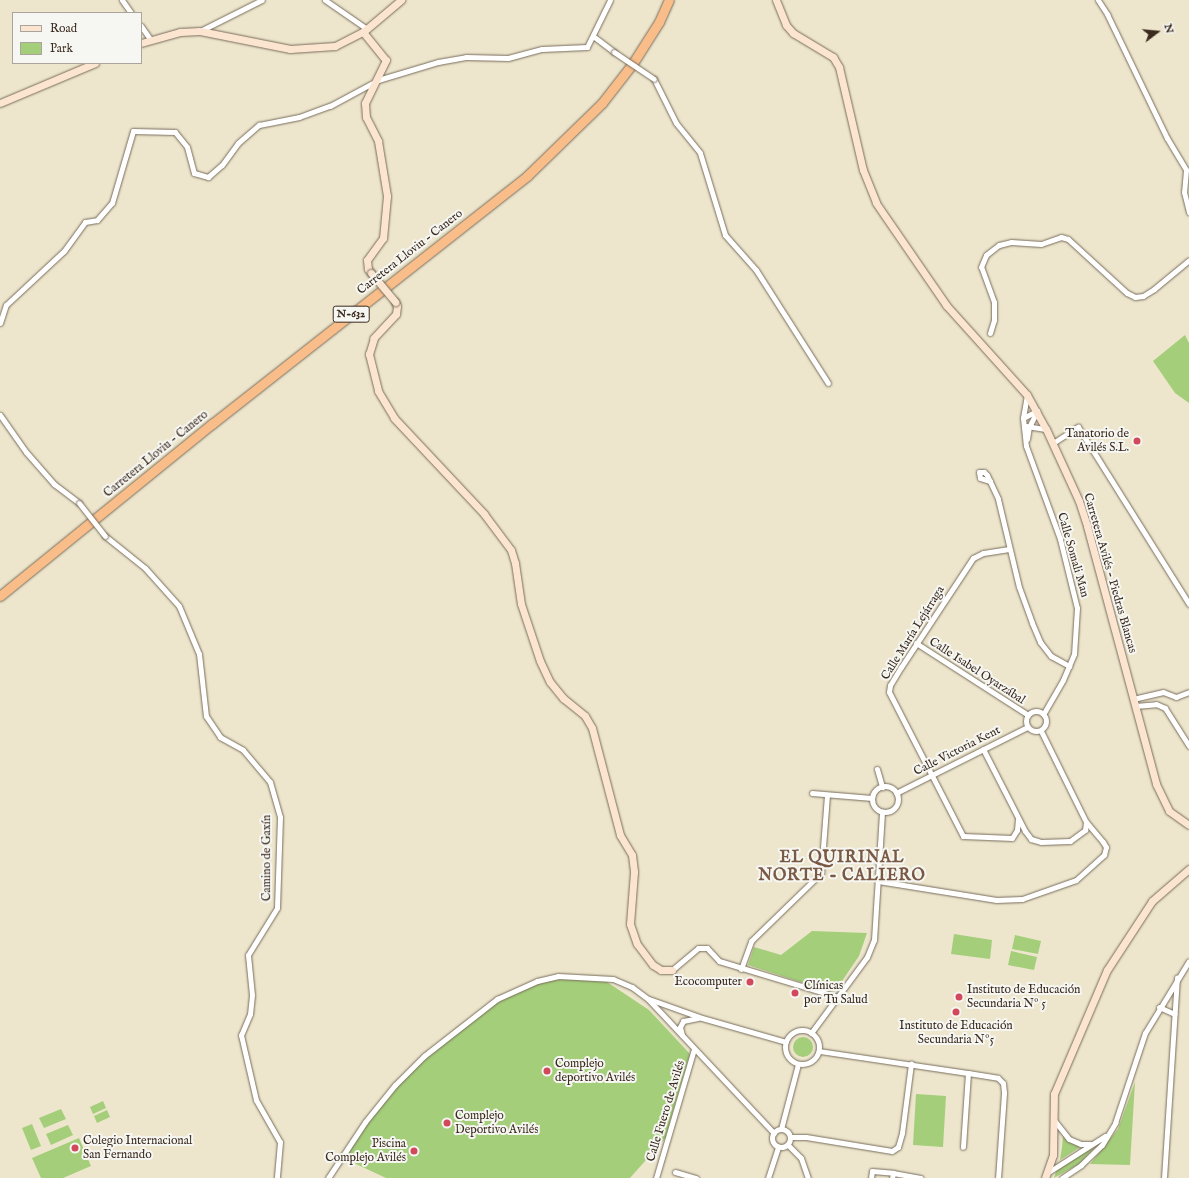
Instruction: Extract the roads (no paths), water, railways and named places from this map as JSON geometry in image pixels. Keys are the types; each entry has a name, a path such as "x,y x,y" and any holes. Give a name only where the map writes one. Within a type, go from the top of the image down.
{"highway":[{"name":"Carretera Lloviu - Canero","path":"0,596 212,424 527,176 602,102 633,63 659,22 669,0"}],"street":[{"path":"122,0 131,12"},
{"path":"200,31 262,0"},
{"path":"326,0 365,31 386,60 378,80 369,92 365,103 366,117 378,140 387,196 386,221 383,238 368,260 368,269 397,306 396,314 374,338 369,354 378,391 394,418 484,514 511,550 515,563 521,604 540,660 550,682 563,698 585,716 592,728 620,835 632,855 634,872 630,924 637,944 653,965 661,970 672,970 698,948 707,948 719,961 741,969 838,997"},
{"path":"142,43 150,39 180,32 200,31 290,49 335,46 365,31 401,0"},
{"path":"0,323 6,304 64,250 85,222 97,220 112,203 133,131 175,132 188,146 194,173 208,177 222,165 238,143 259,125 299,117 330,106 378,80 438,62 466,57 508,58 542,50 587,47 610,0"},
{"name":"Carretera Avilés - Piedras Blancas","path":"776,0 786,25 792,33 833,57 839,68 863,170 876,203 946,305 1027,395 1037,411 1053,443 1081,507 1162,802 1169,812 1189,825"},
{"path":"1098,0 1107,14 1167,138 1188,168 1184,192 1189,212"},
{"path":"142,27 150,39"},
{"path":"592,36 654,79 676,123 700,153 725,235 756,270 828,383"},
{"path":"0,103 93,64"},
{"path":"990,333 994,320 994,302 981,267 986,255 999,245 1011,242 1041,244 1061,237 1068,239 1127,293 1135,297 1143,296 1154,289 1189,260"},
{"name":"Calle Somali Man","path":"1027,395 1023,418 1026,446 1060,539 1077,608 1077,636 1069,666 1043,714"},
{"path":"1029,427 1023,418 1037,411"},
{"name":"Calle Somali Man","path":"1026,446 1029,427 1037,411"},
{"name":"Camino de Gaxín","path":"0,415 26,452 54,484 79,503 104,536 145,568 179,606 199,654 206,716 220,737 243,750 270,782 280,817 277,908 248,955 252,995 250,1014 241,1035 256,1100 280,1142 277,1178"},
{"path":"1023,425 1046,429"},
{"path":"1053,443 1078,427 1189,604"},
{"path":"990,481 1003,517 1019,588 1040,642 1051,656 1069,666"},
{"name":"Calle María Lejárraga","path":"931,775 889,692 890,685 916,643 973,558 982,553 1009,549"},
{"name":"Calle Isabel Oyarzábal","path":"916,643 1028,715"},
{"path":"1134,702 1163,692 1176,697 1189,692"},
{"path":"1134,702 1156,704 1165,708 1189,746"},
{"path":"1034,711 1043,714 1047,722 1041,731 1032,731 1027,727 1028,715 1034,711"},
{"name":"Calle Victoria Kent","path":"896,793 1027,727"},
{"path":"878,881 996,900 1022,899 1076,880 1104,855 1106,847 1086,822 1041,731"},
{"path":"983,749 1018,819 1031,839 1054,842 1070,841 1079,837 1085,830 1086,822"},
{"path":"877,769 882,787"},
{"path":"931,775 963,836 1012,838 1018,830 1018,819"},
{"path":"882,787 891,788 896,793 897,802 895,807 882,812 874,807 872,798 876,790 882,787"},
{"path":"812,793 872,798"},
{"path":"741,969 751,941 821,873 827,795"},
{"path":"811,1033 867,957 874,940 882,812"},
{"path":"1046,1176 1053,1155 1054,1094 1107,970 1152,901 1189,869"},
{"path":"1062,1178 1081,1165 1102,1145 1115,1123 1145,1033 1159,1007 1189,961"},
{"name":"Calle Fuero de Avilés","path":"328,1178 365,1122 395,1085 451,1033 497,999 537,981 558,976 580,975 613,979 632,987 648,999 774,1133"},
{"path":"1164,1178 1178,976"},
{"path":"648,999 702,1018 786,1042"},
{"path":"1159,1007 1175,1014"},
{"path":"682,1036 680,1027 683,1021 702,1018"},
{"path":"800,1031 811,1033 817,1040 819,1050 811,1062 798,1064 788,1057 786,1042 793,1033 800,1031"},
{"name":"Calle Fuero de Avilés","path":"656,1178 694,1049"},
{"path":"819,1050 998,1078 1003,1082 1004,1093 998,1178"},
{"path":"778,1147 773,1142 774,1133 781,1129 798,1064"},
{"path":"790,1137 806,1137 892,1151 898,1147 902,1133 911,1064"},
{"path":"963,1147 968,1073"},
{"path":"1054,1120 1069,1139 1081,1144 1091,1144"},
{"path":"781,1129 788,1131 790,1137 788,1145"},
{"path":"1046,1176 1091,1144 1108,1134"},
{"path":"778,1147 788,1145"},
{"path":"788,1145 801,1158 808,1178"},
{"path":"768,1178 778,1147"},
{"path":"871,1178 872,1171 921,1178"},
{"path":"675,1172 696,1178"}],"place":[{"name":"Tanatorio de Avilés S.L.","path":"1137,441"},
{"name":"Ecocomputer","path":"750,982"},
{"name":"Clínicas por Tu Salud","path":"795,993"},
{"name":"Instituto de Educación Secundaria Nº 5","path":"959,997"},
{"name":"Instituto de Educación Secundaria Nº5","path":"956,1012"},
{"name":"Complejo deportivo Avilés","path":"547,1071"},
{"name":"Complejo Deportivo Avilés","path":"447,1123"},
{"name":"Colegio Internacional San Fernando","path":"75,1148"},
{"name":"Piscina Complejo Avilés","path":"414,1151"}],"district":[{"name":"EL QUIRINAL NORTE - CALIERO","path":"842,867"}]}
